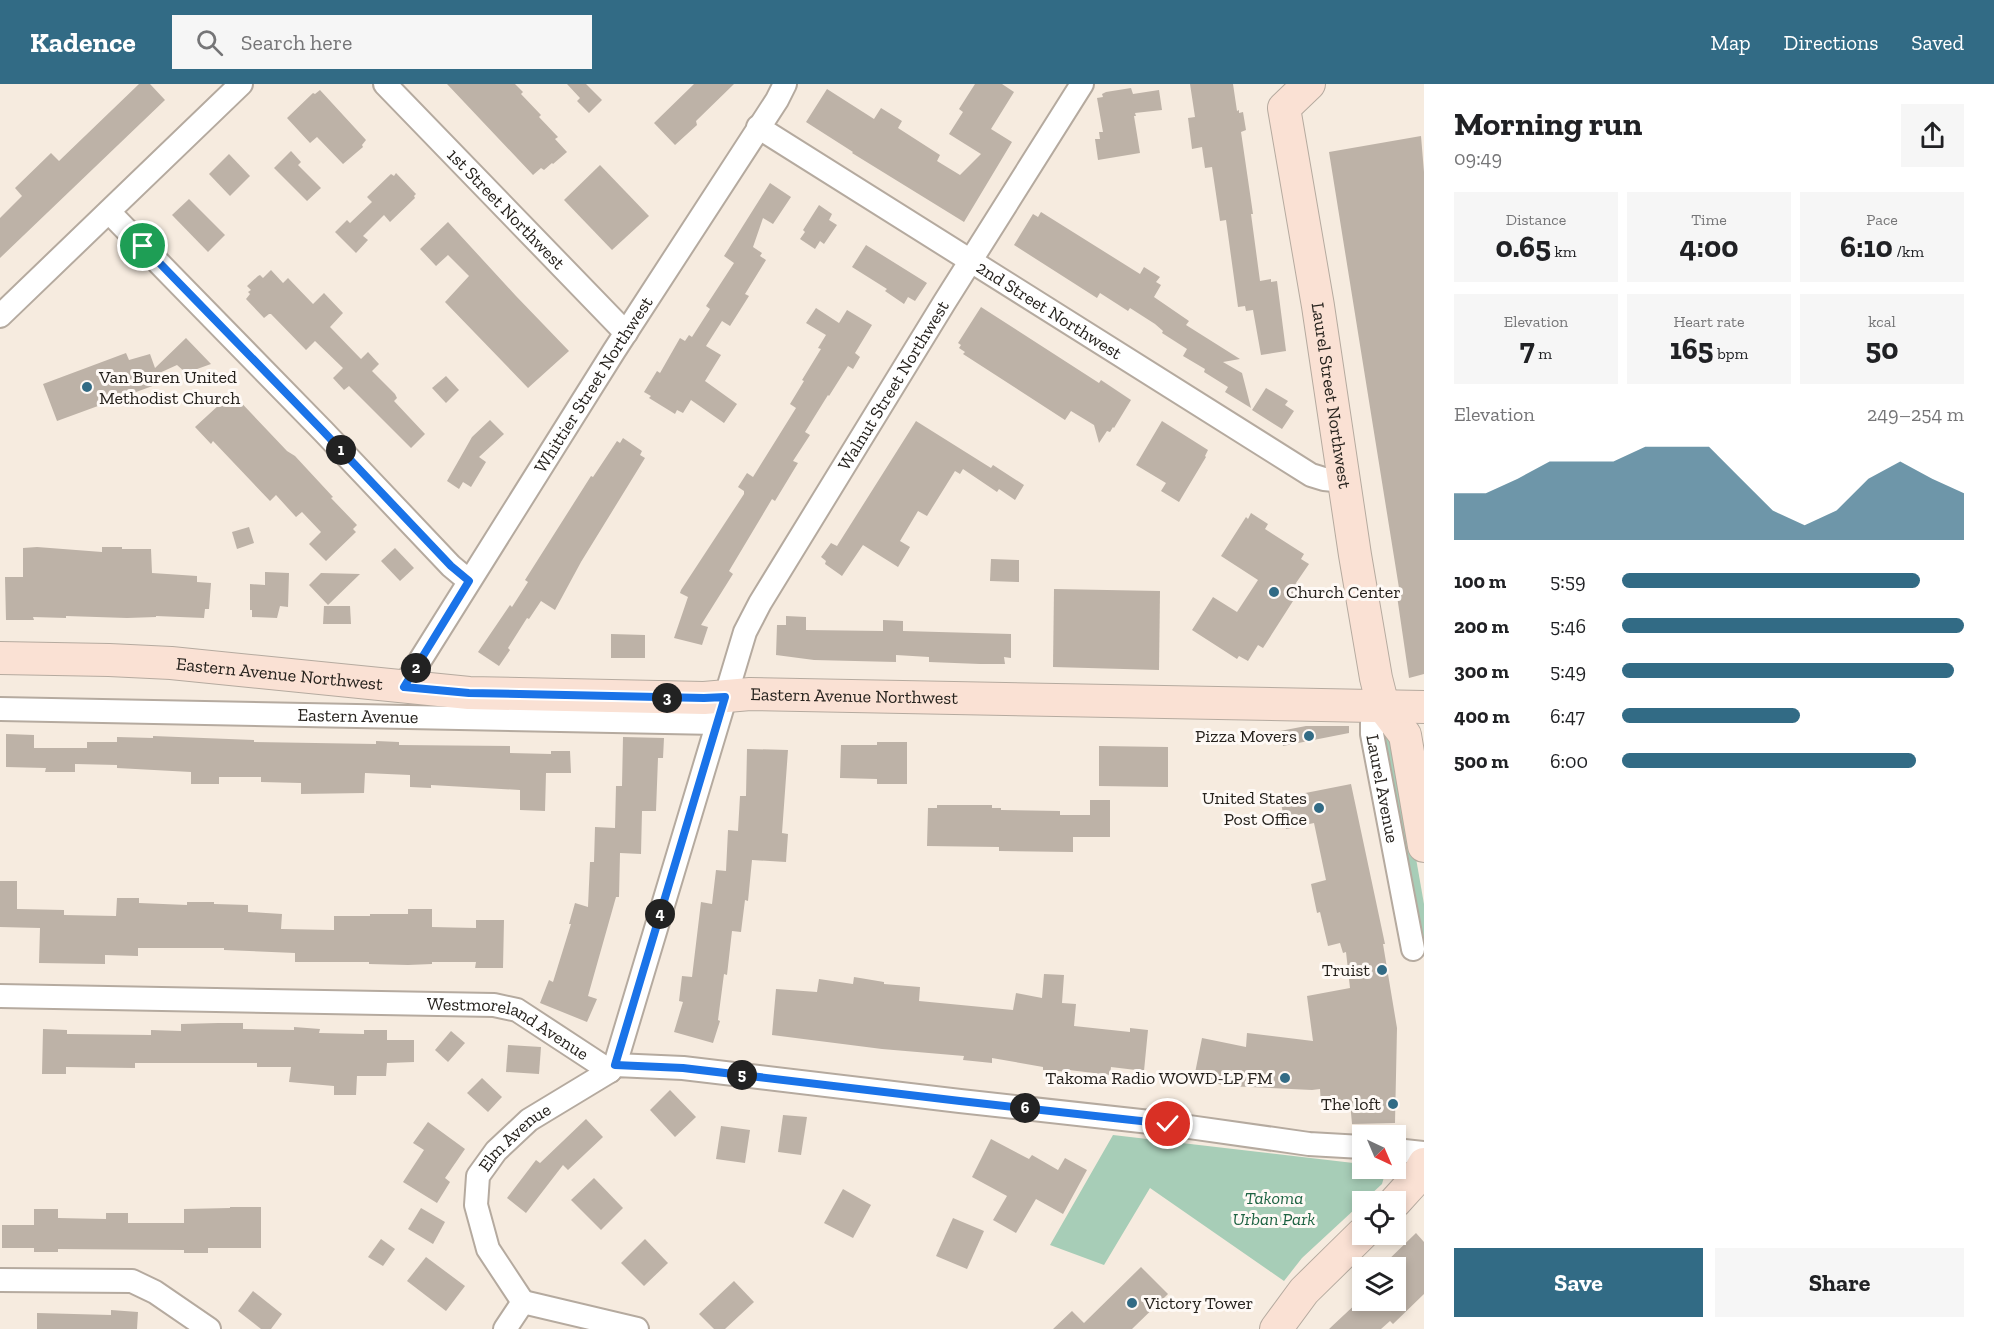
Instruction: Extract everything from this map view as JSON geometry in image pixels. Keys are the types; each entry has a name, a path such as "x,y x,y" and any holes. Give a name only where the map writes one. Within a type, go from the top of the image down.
{"street":[{"path":"0,316 241,84"},
{"name":"1st Street Northwest","path":"385,84 626,333"},
{"name":"Whittier Street Northwest","path":"404,687 785,84"},
{"name":"Walnut Street Northwest","path":"613,1068 745,632 760,603 1082,84"},
{"path":"1282,96 1309,84"},
{"name":"Laurel Street Northwest","path":"1282,96 1318,306 1355,555 1383,706"},
{"name":"2nd Street Northwest","path":"758,127 1311,475 1331,481 1344,480"},
{"path":"109,212 451,566 469,581"},
{"name":"Eastern Avenue Northwest","path":"0,658 171,663 469,693 692,698 721,710 762,694 1424,707"},
{"name":"Laurel Avenue","path":"1413,949 1372,734 1372,723 1383,706 1405,735 1424,846"},
{"name":"Eastern Avenue","path":"0,709 721,710"},
{"name":"Westmoreland Avenue","path":"0,996 494,1005 517,1010 613,1068 683,1068 1168,1124 1309,1144 1352,1147"},
{"name":"Elm Avenue","path":"524,1302 488,1249 476,1205 478,1176 496,1151 529,1120 613,1068"},
{"path":"1406,1151 1424,1153"},
{"path":"1405,1191 1415,1180 1424,1164"},
{"path":"1276,1329 1304,1291 1352,1244"},
{"path":"0,1280 132,1281 155,1292 209,1329"},
{"path":"505,1329 524,1302 636,1329"}],"green space":[{"path":"1393,727 1424,904 1424,939 1421,938 1377,728"},
{"name":"Takoma Urban Park","path":"1113,1135 1352,1163 1352,1179 1383,1179 1382,1184 1374,1191 1352,1191 1352,1212 1302,1258 1284,1281 1150,1188 1104,1265 1050,1245"}],"building":[{"path":"139,84 150,84 165,100 0,258 0,218 22,196 15,188 51,153 59,161"},
{"path":"447,84 515,84 523,92 521,94 541,115 539,117 558,137 555,139 567,152 553,164 544,170 541,168 533,175"},
{"path":"567,84 586,84 602,100 589,113 577,101 580,98"},
{"path":"694,84 734,84 696,121 697,125 675,145 654,123"},
{"path":"975,84 1002,84 1014,92 991,129 1012,142 964,222 806,122 827,89 874,119 881,108 902,121 898,128 940,155 937,161 960,175 981,154 949,134 963,112 959,109"},
{"path":"1190,84 1233,84 1237,111 1243,112 1246,130 1241,132 1260,281 1271,279 1271,282 1277,281 1286,351 1261,355 1253,310 1246,311 1245,306 1238,307 1226,220 1220,221 1212,167 1205,168 1202,147 1192,149 1188,118 1195,117"},
{"path":"1131,88 1133,94 1159,90 1162,110 1135,113 1140,153 1098,160 1095,139 1100,139 1099,132 1103,132 1097,98 1103,97 1102,94 1106,92"},
{"path":"320,90 366,140 363,147 343,164 317,137 310,143 287,118 313,93"},
{"path":"1421,136 1424,172 1424,674 1409,678 1396,589 1399,588 1329,152"},
{"path":"291,151 301,162 298,165 321,188 307,201 274,168"},
{"path":"229,154 250,176 230,196 209,174"},
{"path":"600,165 649,216 612,250 564,200"},
{"path":"396,173 416,194 415,198 390,222 384,215 363,236 368,240 356,253 335,232 347,220 350,223 372,202 367,197 391,174 394,176"},
{"path":"770,183 791,197 773,224 763,218 753,247 762,253 760,256 766,260 745,294 749,296 730,326 722,321 706,346 721,355 705,381 737,404 724,423 691,400 683,413 677,410 675,414 649,398 651,396 644,392 657,371 660,373 680,338 685,341 689,335 692,337 710,309 706,306 734,263 724,256"},
{"path":"189,199 225,235 208,252 172,215"},
{"path":"819,205 832,214 829,220 837,225 824,244 820,241 815,249 800,239"},
{"path":"1041,212 1140,274 1144,267 1160,277 1156,282 1161,285 1154,297 1189,321 1186,325 1240,359 1223,362 1242,373 1251,408 1225,392 1228,387 1183,356 1187,349 1162,333 1163,331 1155,324 1130,308 1128,311 1100,293 1097,298 1014,245 1033,214 1038,217"},
{"path":"448,222 569,351 528,388 445,302 469,276 448,255 436,266 420,249"},
{"path":"866,245 927,283 915,301 908,297 904,304 885,291 887,289 852,267"},
{"path":"271,270 283,283 288,278 313,304 324,293 343,313 330,327 361,359 368,352 379,364 372,371 395,394 397,398 394,401 425,434 411,448 349,386 344,390 333,378 343,368 315,341 306,350 271,314 264,318 246,299 251,290 247,286 260,275 263,278"},
{"path":"981,307 1099,383 1101,380 1131,400 1114,428 1110,432 1107,431 1099,443 1094,425 1071,411 1065,420 963,354 965,352 959,348 961,345 958,343"},
{"path":"816,308 839,323 847,310 872,325 855,353 860,357 853,369 848,366 805,432 810,435 793,461 798,463 775,501 772,499 729,571 733,574 701,625 708,627 702,645 674,638 688,597 680,593 681,590 744,494 744,491 738,487 747,473 753,477 796,408 790,404 821,349 818,348 826,335 806,323"},
{"name":"Van Buren United Methodist Church","path":"186,338 211,364 186,373 177,365 155,375 158,384 57,421 43,384 126,353 129,360 150,354 155,368"},
{"path":"446,376 459,390 446,403 432,388"},
{"path":"1266,388 1288,401 1285,405 1294,411 1282,429 1252,410"},
{"path":"232,393 287,451 295,456 357,525 353,529 356,532 326,561 309,544 321,532 302,512 296,517 276,495 270,501 213,441 211,444 195,427"},
{"path":"490,420 504,434 479,457 486,462 471,487 463,482 459,489 447,481 472,437"},
{"path":"916,421 991,468 993,465 1024,485 1015,500 999,489 997,492 963,469 960,474 955,471 927,516 918,511 900,541 910,547 898,567 863,545 842,576 825,564 826,561 821,557 831,543 837,546"},
{"path":"1162,421 1208,450 1179,502 1161,491 1166,483 1136,465"},
{"path":"623,438 642,451 640,455 645,458 581,562 555,610 541,601 529,619 527,618 499,666 478,652 510,605 512,607 528,582 525,580 591,476 593,477 617,441 620,443"},
{"name":"Church Center","path":"1251,513 1268,524 1265,529 1304,554 1301,559 1309,564 1296,583 1302,587 1263,648 1258,645 1248,661 1239,656 1237,659 1192,630 1213,597 1237,612 1258,580 1221,556 1246,517 1248,519"},
{"path":"249,527 254,543 237,549 232,532"},
{"path":"102,547 151,549 152,573 197,576 197,582 211,583 209,609 205,609 204,618 66,616 66,618 33,617 34,620 6,620 5,577 23,577 23,548 102,552"},
{"path":"395,548 414,568 400,581 381,561"},
{"path":"991,559 1019,560 1019,582 990,581"},
{"path":"265,572 289,573 288,607 280,606 277,618 252,617 252,610 250,610 250,584 265,585"},
{"path":"321,573 360,574 328,605 309,585"},
{"path":"1054,589 1160,591 1159,670 1053,667"},
{"path":"324,606 350,606 351,624 323,624"},
{"path":"786,616 806,617 806,630 883,631 883,620 903,621 903,631 1011,634 1011,658 1004,657 1005,664 980,664 929,662 929,657 896,655 896,662 814,660 776,655 777,625 786,625"},
{"path":"611,634 645,635 645,658 611,658"},
{"name":"Pizza Movers","path":"1306,726 1349,726 1349,733 1283,746 1280,731"},
{"path":"6,734 34,735 34,748 87,748 87,742 117,742 117,737 153,738 153,736 254,740 254,742 376,744 376,741 399,742 399,745 510,746 510,753 551,754 551,751 570,751 571,773 546,773 545,811 520,810 520,790 431,785 431,788 410,787 410,775 365,773 364,793 301,794 301,783 261,782 261,777 219,777 219,784 191,784 191,772 117,768 117,765 75,764 75,772 45,772 46,768 6,767"},
{"path":"623,737 664,738 663,758 658,758 656,811 642,811 641,854 620,853 619,897 616,897 588,996 597,999 587,1022 540,1003 549,980 553,982 575,903 588,907 590,862 594,862 595,827 615,828 616,786 622,786"},
{"path":"877,742 907,742 907,784 877,784 877,779 840,778 841,745 877,745"},
{"path":"1099,746 1168,747 1168,787 1099,786"},
{"path":"747,749 788,750 782,833 788,834 786,862 752,860 748,901 745,900 741,932 732,931 727,975 724,974 718,1020 720,1021 713,1043 674,1032 683,1002 679,1001 682,976 692,977 701,902 712,904 716,870 726,871 728,830 738,831 740,796 746,796"},
{"path":"1351,784 1385,944 1383,944 1397,1028 1395,1123 1352,1124 1350,1102 1321,1105 1320,1089 1227,1086 1194,1078 1202,1038 1246,1047 1247,1033 1313,1041 1307,996 1350,988 1346,952 1343,953 1340,943 1328,946 1320,912 1317,913 1311,884 1326,880 1314,823 1286,829 1280,798"},
{"path":"1090,800 1110,800 1110,837 1073,837 1073,852 999,851 999,847 927,846 928,808 937,808 937,805 992,805 992,808 1001,808 1001,810 1060,811 1060,815 1090,815"},
{"path":"0,881 17,881 17,909 64,910 64,915 116,916 117,898 139,898 139,903 187,905 187,902 214,902 214,904 248,905 248,912 282,914 281,929 334,930 334,916 408,914 408,909 432,909 432,927 476,928 476,920 504,920 503,968 475,968 476,962 432,962 432,964 408,965 369,964 369,962 295,962 295,953 224,950 224,948 138,948 138,956 105,955 105,964 39,963 40,928 0,927"},
{"path":"1044,974 1064,975 1062,1003 1076,1004 1074,1026 1130,1032 1130,1028 1148,1030 1144,1071 1111,1067 1110,1075 1069,1070 1069,1072 1043,1070 1043,1067 992,1058 992,1063 963,1060 964,1056 882,1049 772,1035 776,989 817,992 819,979 853,984 854,977 884,982 884,984 920,987 919,1001 1013,1010 1016,993 1042,998"},
{"path":"243,1023 243,1029 294,1030 294,1027 320,1029 319,1033 364,1034 364,1030 387,1030 387,1040 414,1040 414,1062 387,1063 386,1076 357,1076 356,1095 334,1095 334,1086 289,1082 291,1067 257,1067 257,1063 135,1063 135,1068 66,1067 66,1074 42,1074 43,1029 67,1030 67,1034 151,1035 151,1030 181,1031 181,1024"},
{"path":"451,1031 465,1043 448,1062 435,1050"},
{"path":"508,1045 541,1047 539,1074 506,1072"},
{"path":"482,1078 502,1097 488,1112 467,1093"},
{"path":"670,1090 696,1117 675,1137 650,1110"},
{"path":"783,1115 807,1117 801,1155 778,1152"},
{"path":"586,1119 603,1137 568,1170 563,1165 526,1213 507,1198 536,1160 540,1163"},
{"path":"428,1122 465,1149 445,1178 450,1182 437,1203 403,1182 424,1150 413,1143"},
{"path":"721,1126 750,1130 745,1163 716,1159"},
{"path":"991,1139 1029,1159 1032,1155 1058,1170 1065,1158 1087,1170 1063,1214 1036,1199 1016,1233 993,1220 1007,1196 972,1177"},
{"path":"594,1178 623,1208 601,1230 571,1200"},
{"path":"843,1189 871,1205 853,1238 824,1223"},
{"path":"261,1207 261,1248 208,1248 208,1253 184,1253 184,1250 58,1249 58,1252 34,1252 34,1248 2,1248 2,1225 34,1225 34,1209 58,1209 58,1218 106,1219 106,1213 128,1213 128,1223 184,1223 184,1209"},
{"path":"421,1208 445,1222 433,1244 408,1229"},
{"path":"953,1218 984,1231 967,1269 936,1256"},
{"path":"1416,1233 1424,1242 1424,1294 1393,1324 1390,1321 1381,1329 1329,1329 1352,1307 1352,1311 1406,1311 1406,1257 1391,1257"},
{"path":"381,1239 395,1249 383,1266 368,1257"},
{"path":"645,1239 668,1263 644,1286 621,1263"},
{"path":"426,1257 465,1286 446,1311 407,1281"},
{"name":"Victory Tower","path":"1141,1267 1168,1294 1132,1329 1053,1329 1072,1311 1084,1323"},
{"path":"734,1281 754,1302 725,1329 714,1329 699,1314"},
{"path":"253,1291 282,1314 271,1329 261,1329 238,1311"},
{"path":"111,1310 138,1312 137,1329 37,1329 37,1313 111,1315"}],"place":[{"name":"Van Buren United Methodist Church","path":"87,387"},
{"name":"Church Center","path":"1274,592"},
{"name":"Pizza Movers","path":"1309,736"},
{"name":"United States Post Office","path":"1319,808"},
{"name":"Truist","path":"1382,970"},
{"name":"Takoma Radio WOWD-LP FM","path":"1285,1078"},
{"name":"The loft","path":"1393,1104"},
{"name":"Victory Tower","path":"1132,1303"}],"route":[{"path":"143,246 451,566 469,581 404,687 469,693 725,697 615,1065 683,1068 1168,1124"}]}
